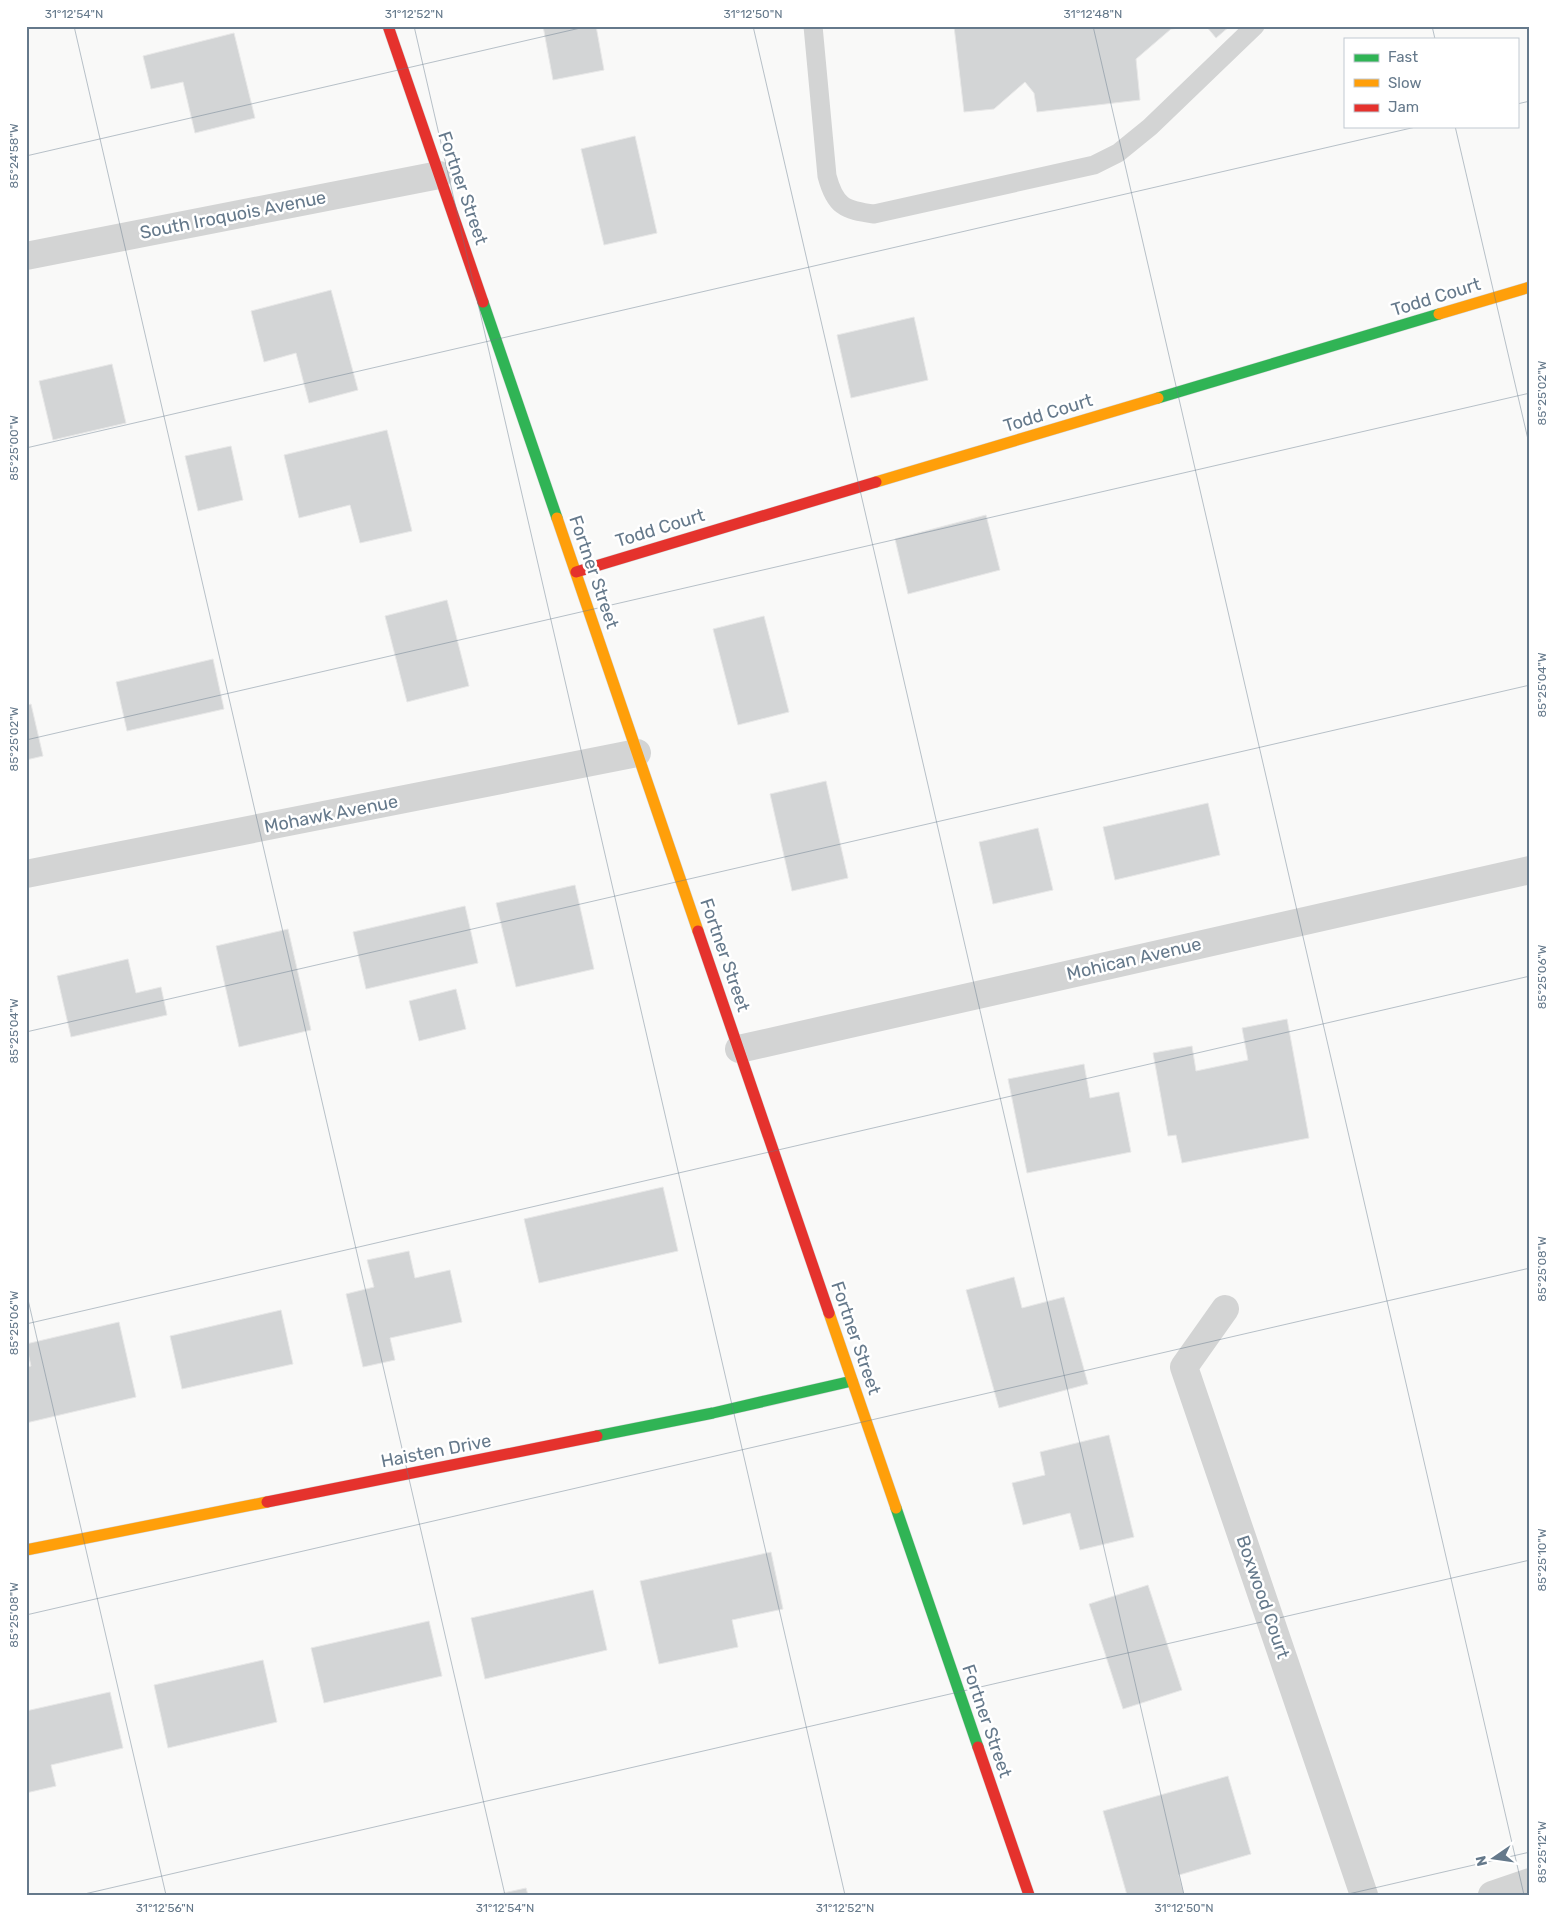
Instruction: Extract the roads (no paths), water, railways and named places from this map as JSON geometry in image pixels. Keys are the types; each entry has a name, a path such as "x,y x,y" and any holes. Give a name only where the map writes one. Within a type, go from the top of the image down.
{"street":[{"name":"Fortner Street","path":"388,26 1029,1895"},
{"name":"South Iroquois Avenue","path":"26,256 440,175"},
{"name":"Todd Court","path":"576,572 1530,287"},
{"name":"Mohawk Avenue","path":"26,874 637,753"},
{"name":"Mohican Avenue","path":"738,1049 1530,870"},
{"name":"Boxwood Court","path":"1225,1309 1184,1367 1364,1895"},
{"name":"Haisten Drive","path":"26,1550 713,1413 852,1381"},
{"path":"1492,1895 1530,1882"}],"lane":[{"path":"813,26 827,176 831,192 840,205 852,211 874,214 1094,165 1118,154 1150,127 1255,26"}]}
